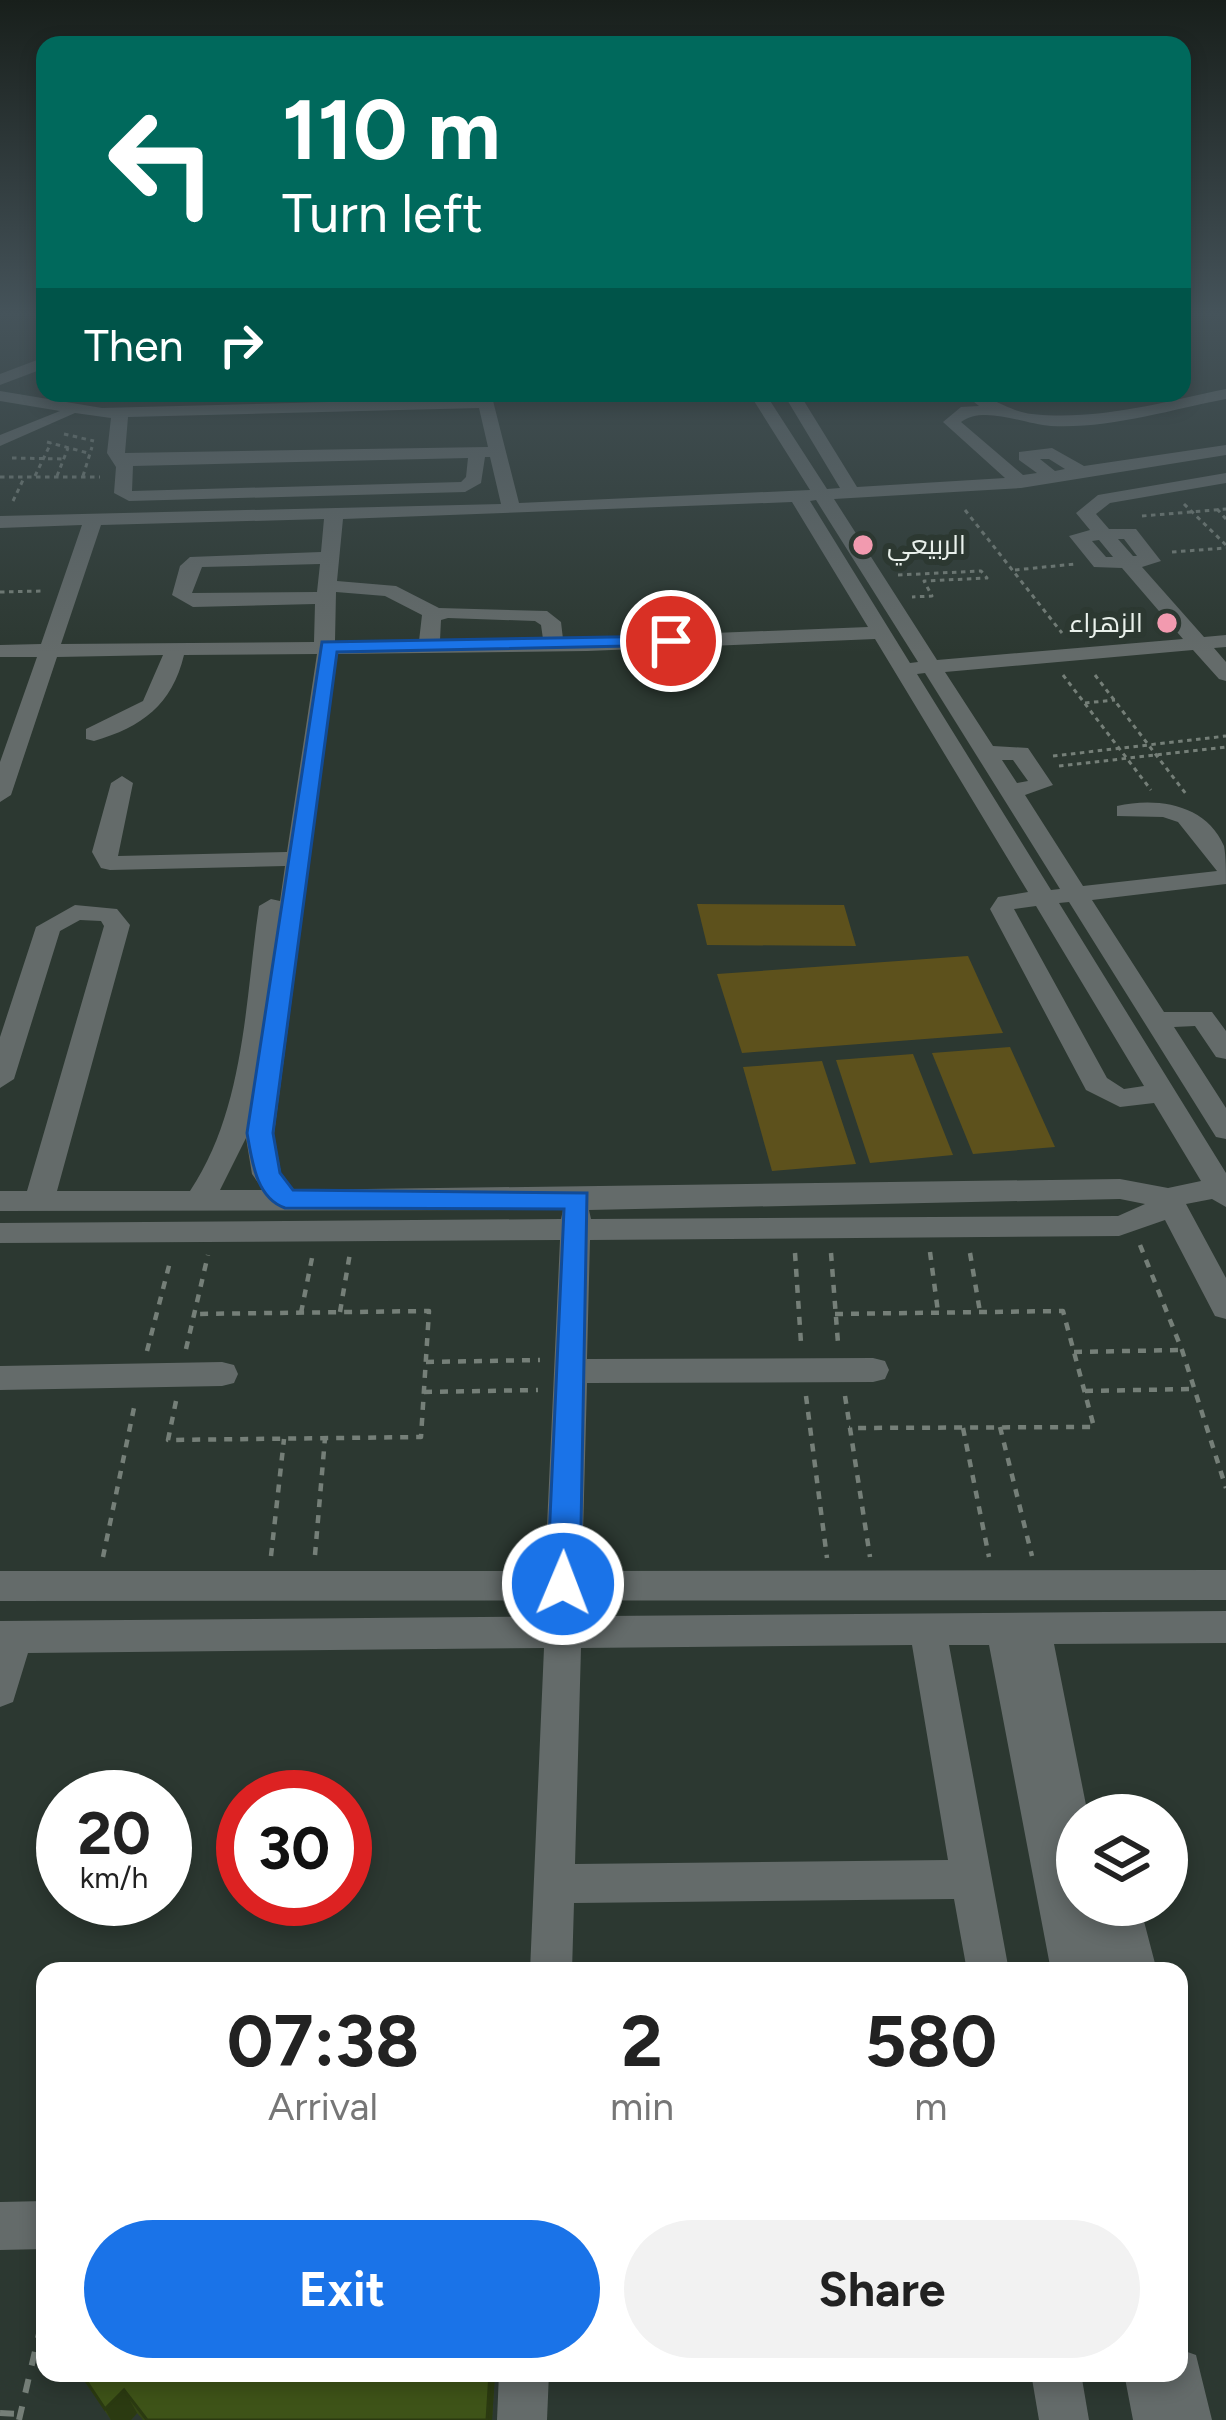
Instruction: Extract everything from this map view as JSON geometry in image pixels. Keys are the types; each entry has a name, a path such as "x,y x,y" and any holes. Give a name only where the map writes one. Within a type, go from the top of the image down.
{"street":[{"path":"2,438 32,428"},
{"path":"120,428 123,493 139,497 465,487 475,479 477,452"},
{"path":"492,428 512,510"},
{"path":"0,1233 354,1228 1120,1190 1168,1198 1223,1192 881,633 775,428"},
{"path":"812,428 852,493"},
{"path":"958,428 1021,483"},
{"path":"0,522 512,510 852,493 1021,483 1226,450"},
{"path":"120,460 499,452"},
{"path":"1055,479 1025,456 1052,453 1084,474"},
{"path":"1226,478 1090,505 1085,513 1138,558 1198,644 1226,675"},
{"path":"810,495 874,576 1226,1130"},
{"path":"199,1200 220,1172 237,1131 288,860 334,514"},
{"path":"0,795 93,520"},
{"path":"1097,527 1078,536 1099,562 1138,558"},
{"path":"329,558 197,561 190,566 182,595 193,601 389,590 436,614 532,613 551,622 554,645"},
{"path":"430,648 430,619 436,614"},
{"path":"0,651 320,644 430,648 881,633"},
{"path":"903,669 1226,641"},
{"path":"94,734 157,703 166,691 175,648"},
{"path":"987,753 1016,751 1041,788 1011,791"},
{"path":"122,783 104,852 110,862 288,860"},
{"path":"1125,811 1176,810 1226,866"},
{"path":"285,1199 267,1174 260,1133 288,860"},
{"path":"1163,1094 1120,1098 1096,1084 1002,909 1007,902 1042,895 1226,877"},
{"path":"0,1079 49,928 75,913 98,912 114,919 117,925 39,1201"},
{"path":"1156,1020 1203,1018 1226,1054 1185,1064"},
{"path":"0,1202 285,1199 793,1229 966,1229 1132,1224 1151,1216 1168,1198"},
{"path":"1168,1198 1226,1308"},
{"path":"563,1584 576,1215"},
{"path":"567,1374 857,1370"},
{"path":"0,1378 222,1374"},
{"path":"0,1586 1226,1585"},
{"path":"0,1690 6,1637 1226,1627"},
{"path":"1018,1628 1059,1794"},
{"path":"1018,1628 1071,1962"},
{"path":"928,1629 987,1962"},
{"path":"551,1962 563,1635"},
{"path":"554,1884 973,1879"},
{"path":"1089,1926 1095,1962"},
{"path":"1126,1926 1134,1962"},
{"path":"0,2226 36,2224"},
{"path":"522,2420 524,2382"},
{"path":"1058,2382 1064,2420"},
{"path":"1151,2382 1157,2420"},
{"path":"1180,2382 1187,2420"}],"path":[{"path":"36,439 90,454"},
{"path":"35,477 51,443"},
{"path":"57,476 68,448"},
{"path":"0,458 64,459"},
{"path":"0,486 2,477 104,479 93,520"},
{"path":"1167,488 1226,546"},
{"path":"1097,527 1226,508"},
{"path":"1217,509 1226,519"},
{"path":"965,510 1186,793 1176,810 1127,758 1049,656"},
{"path":"1138,558 1226,546"},
{"path":"1013,570 1099,562"},
{"path":"874,576 981,571 987,578 924,581 932,596 889,599"},
{"path":"0,592 70,591"},
{"path":"1085,703 1115,700"},
{"path":"1029,764 1226,736"},
{"path":"1029,764 1226,747"},
{"path":"1132,1224 1182,1350 1226,1488"},
{"path":"302,1313 317,1228"},
{"path":"340,1312 354,1228"},
{"path":"98,1586 141,1376 178,1229"},
{"path":"194,1314 429,1311 421,1437 168,1440 194,1314 215,1229"},
{"path":"793,1229 803,1370 831,1583"},
{"path":"830,1229 835,1314 857,1370 849,1428 874,1583"},
{"path":"926,1229 938,1313"},
{"path":"966,1229 980,1312"},
{"path":"835,1314 1063,1311 1094,1427 849,1428"},
{"path":"1074,1352 1182,1350"},
{"path":"426,1362 567,1374"},
{"path":"424,1392 567,1374"},
{"path":"1084,1391 1193,1389"},
{"path":"1000,1427 1038,1582"},
{"path":"963,1428 994,1582"},
{"path":"268,1585 284,1438"},
{"path":"313,1585 325,1438"},
{"path":"0,2413 19,2417 36,2346"}],"shaded area":[{"path":"697,904 844,905 856,946 707,945"},
{"path":"968,956 1003,1033 742,1053 717,974"},
{"path":"1010,1047 1055,1147 973,1154 932,1053"},
{"path":"913,1054 953,1155 870,1163 836,1060"},
{"path":"822,1061 856,1164 772,1171 743,1067"}],"building":[{"path":"87,2382 489,2382 487,2420 147,2420 124,2390 105,2409"}],"place":[{"name":"الربيعي","path":"863,545"},
{"name":"الزهراء","path":"1167,623"}],"route":[{"path":"563,1584 567,1360 578,1200 285,1199 262,1161 260,1133 328,646 671,641"}]}
